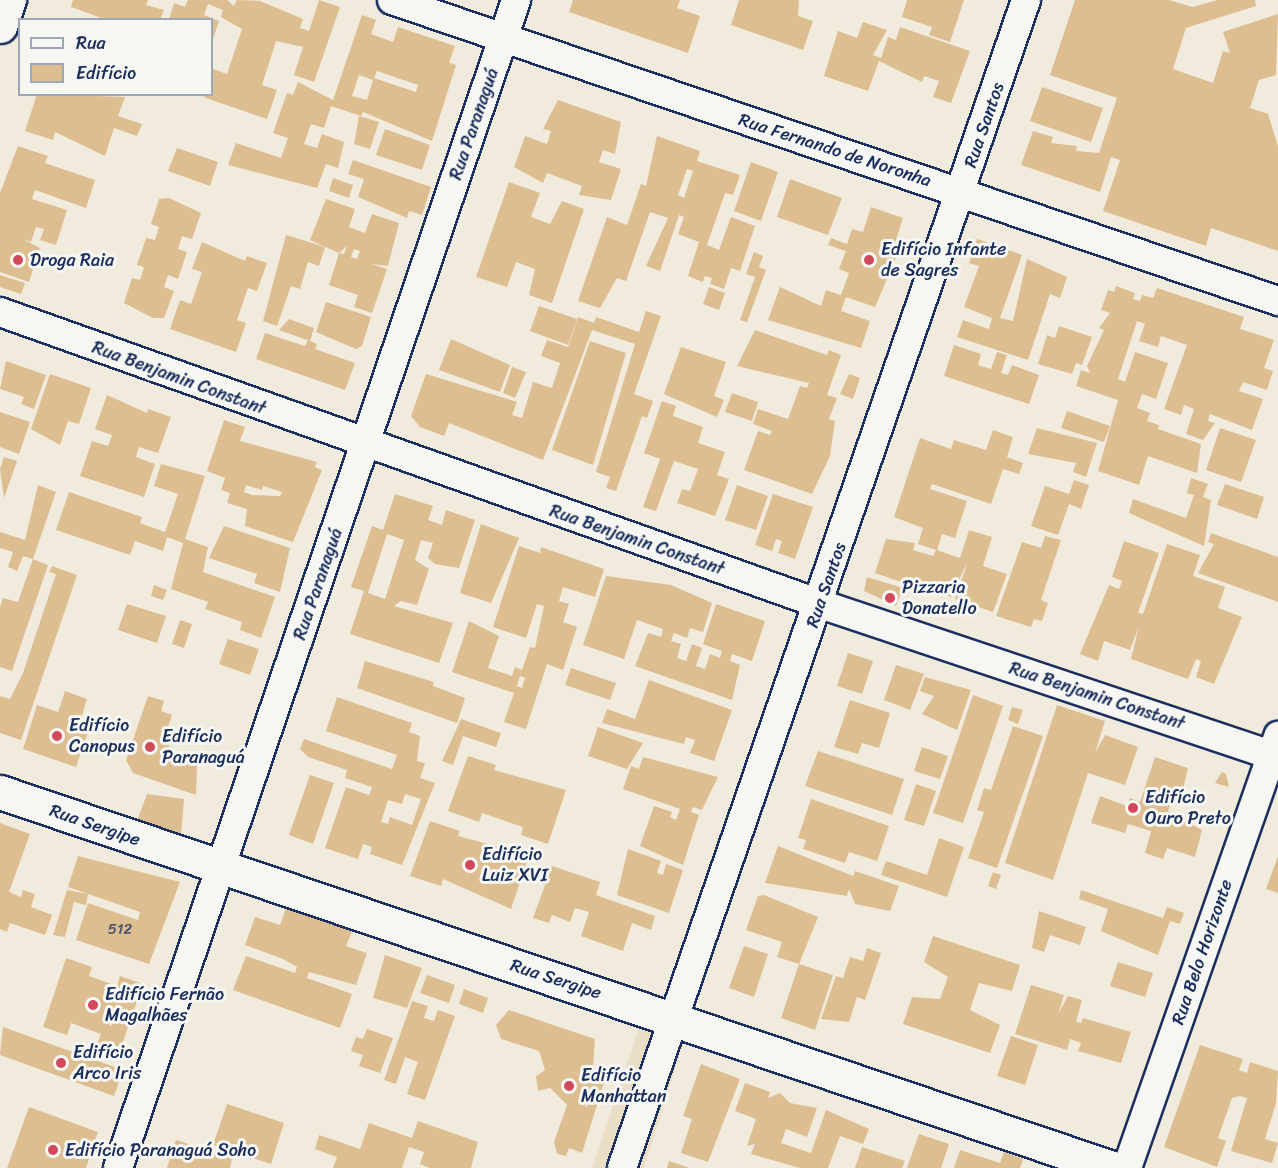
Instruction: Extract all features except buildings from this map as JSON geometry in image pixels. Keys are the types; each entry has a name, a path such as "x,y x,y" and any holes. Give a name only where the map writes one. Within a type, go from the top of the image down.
{"main road":[{"path":"0,26 9,0"},
{"name":"Rua Sergipe","path":"0,792 1112,1168"}],"street":[{"name":"Rua Fernando de Noronha","path":"392,0 503,40 961,192 1278,301"},
{"name":"Rua Paranaguá","path":"118,1168 516,0"},
{"name":"Rua Santos","path":"622,1168 670,1017 820,604 1026,0"},
{"name":"Rua Benjamin Constant","path":"0,312 365,446 820,604 1276,749"},
{"name":"Rua Belo Horizonte","path":"1127,1168 1276,749"}],"shaded area":[{"path":"641,1022 686,1035 644,1168 592,1168"}],"place":[{"name":"Droga Raia","path":"18,260"},
{"name":"Edifício Infante de Sagres","path":"869,260"},
{"name":"Pizzaria Donatello","path":"890,598"},
{"name":"Edifício Canopus","path":"57,736"},
{"name":"Edifício Paranaguá","path":"150,747"},
{"name":"Edifício Ouro Preto","path":"1133,808"},
{"name":"Edifício Luiz XVI","path":"470,865"},
{"name":"Edifício Fernão Magalhães","path":"93,1005"},
{"name":"Edifício Arco Iris","path":"61,1063"},
{"name":"Edifício Manhattan","path":"569,1086"},
{"name":"Edifício Paranaguá Soho","path":"53,1150"}]}
